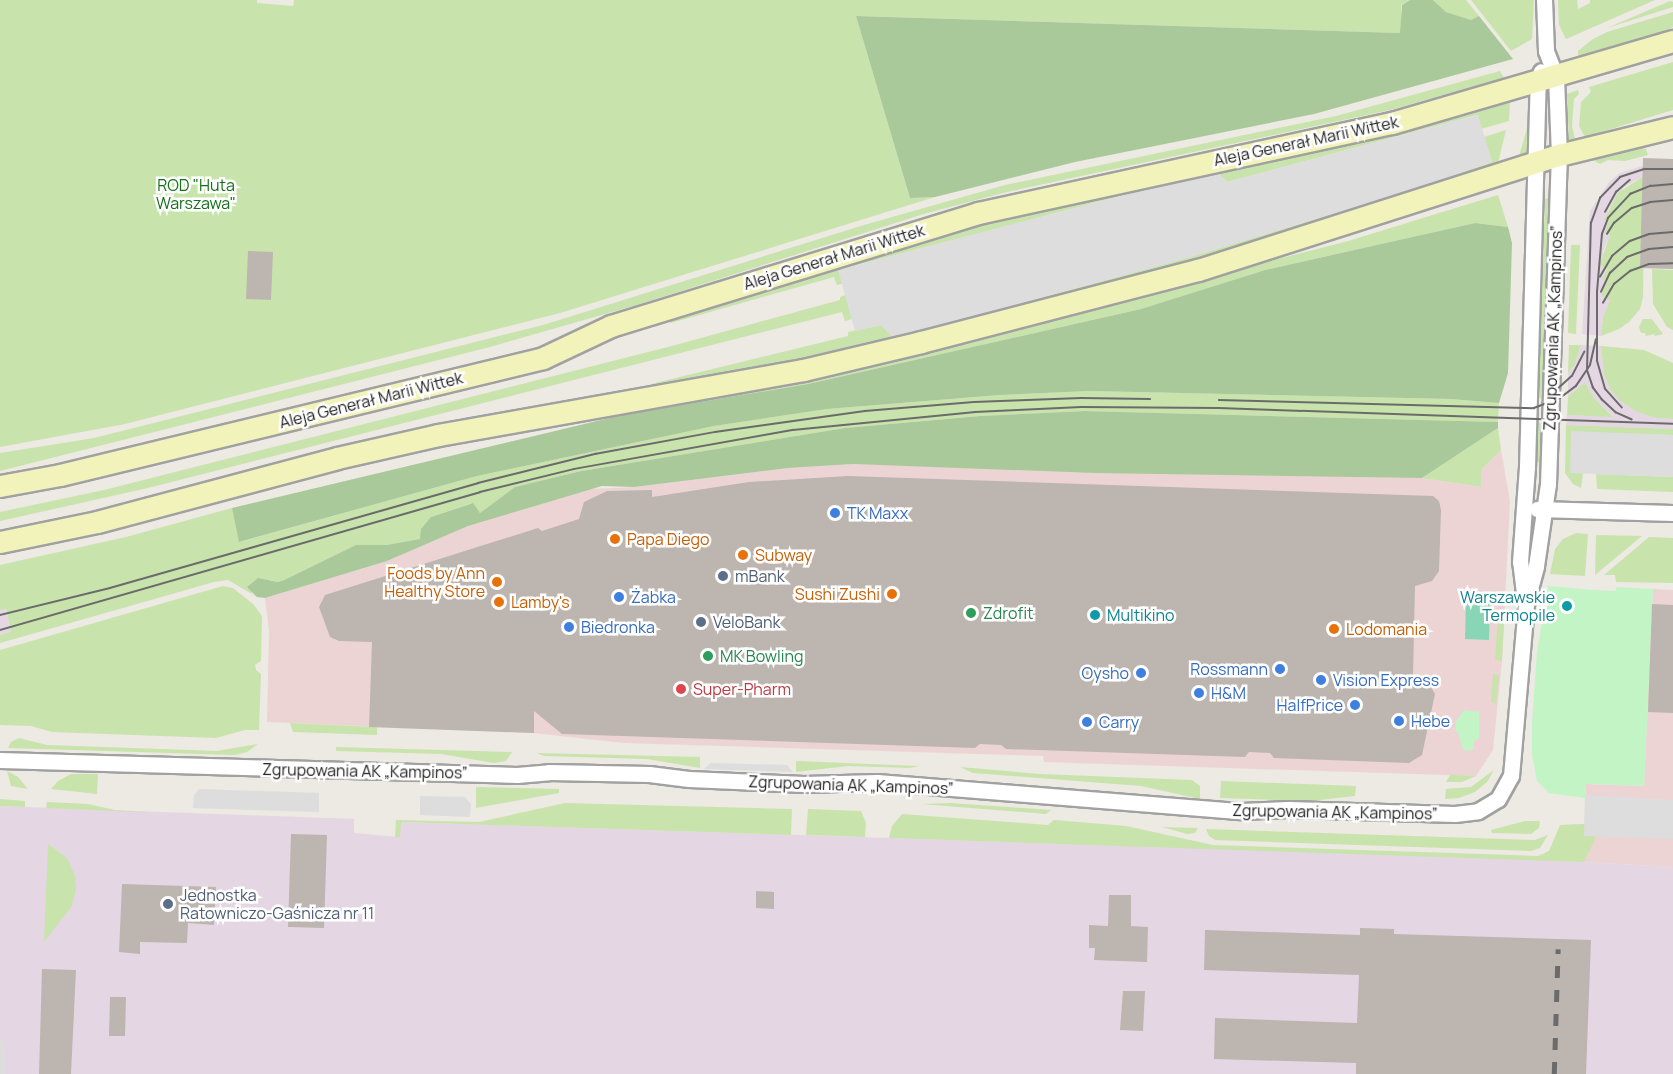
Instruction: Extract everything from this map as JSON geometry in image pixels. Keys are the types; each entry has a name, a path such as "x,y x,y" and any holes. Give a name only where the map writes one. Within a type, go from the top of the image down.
{"main road":[{"name":"Aleja Generał Marii Wittek","path":"0,486 127,459 543,358 611,327 978,213 1392,123 1673,41"},
{"path":"0,542 97,522 337,458 426,438 803,370 921,342 1197,270 1559,155 1673,127"}],"street":[{"name":"Zgrupowania AK „Kampinos”","path":"0,759 517,775 549,772 649,774 689,779 799,784 877,782 1235,811 1288,808 1467,814 1478,811 1498,799 1511,776 1526,604 1536,566 1549,468 1559,155 1547,79 1544,0"},
{"name":"Zgrupowania AK „Kampinos”","path":"1526,604 1520,562 1525,509 1538,162 1547,79"},
{"path":"1525,509 1673,513"}],"shaded area":[{"path":"1478,115 1492,162 1411,190 1190,257 894,338 881,325 855,331 838,270 1216,171 1227,182"},
{"path":"1645,165 1645,175 1624,187 1608,210 1610,234 1603,252 1610,300 1603,317 1601,336 1582,334 1590,211 1610,181 1620,173"},
{"path":"1581,345 1601,346 1604,374 1610,389 1620,401 1637,412 1656,418 1673,419 1673,429 1566,425 1567,415 1613,416 1594,398 1585,382 1568,397 1568,373 1575,364"},
{"path":"1571,431 1673,435 1673,477 1570,473"},
{"path":"1501,450 1510,501 1502,661 1493,750 1476,776 1044,762 1043,756 624,743 533,733 267,722 269,631 265,598 387,561 468,526 590,489 634,487 788,468 853,464 1422,478 1480,487 1481,470"},
{"path":"1653,589 1673,590 1673,867 1583,862 1586,784 1644,786"},
{"path":"5,609 12,632 0,635 0,610"},
{"path":"711,763 787,765 793,772 704,769"},
{"path":"199,789 319,793 319,812 193,808 194,795"},
{"path":"1585,795 1673,800 1673,839 1584,836"},
{"path":"420,796 465,797 471,804 470,817 420,815"},
{"path":"0,806 354,819 354,833 399,837 400,822 1530,859 1673,867 1673,1074 0,1074"},
{"path":"0,1042 6,1042 6,1074 0,1074"}],"green space":[{"name":"ROD \"Huta Warszawa\"","path":"0,0 257,0 257,3 293,6 294,0 1410,0 1401,5 1401,33 856,16 910,198 935,197 560,313 125,424 0,447"},
{"path":"1410,0 1433,0 1446,12 1471,20 1479,16 1513,59 1314,114 1075,162 935,197 910,198 856,16 1400,33 1402,5"},
{"path":"1433,0 1466,0 1479,16 1471,20 1446,12"},
{"path":"1471,0 1534,0 1532,39 1511,51"},
{"path":"1558,0 1577,0 1578,9 1590,3 1590,0 1655,0 1566,39 1559,25"},
{"path":"1670,1 1673,2 1673,7 1607,28"},
{"path":"1673,12 1673,27 1581,57 1578,55 1578,51 1593,39 1607,32"},
{"path":"1673,62 1673,110 1585,137 1579,126 1581,102 1591,92 1589,87"},
{"path":"1500,71 1504,78 1390,110 1007,192 927,213 640,304 490,347 0,471 0,453 94,438 543,325 864,225 1005,185 1336,116"},
{"path":"1578,90 1579,94 1574,99 1572,126 1575,139 1569,141 1567,94"},
{"path":"1528,96 1528,152 1519,156 1527,128"},
{"path":"1510,101 1509,121 1481,129 1477,115 1227,182 1216,171 1307,153"},
{"path":"1506,130 1498,163 1327,220 1202,257 1000,309 1190,257 1411,190 1492,162 1484,137"},
{"path":"1646,149 1648,155 1625,161 1608,160 1600,164 1593,160"},
{"path":"1212,172 842,269 853,281 837,285 834,277 671,323 669,320 924,239 1084,199"},
{"path":"1645,175 1643,297 1640,309 1629,322 1619,329 1601,336 1603,317 1610,300 1601,295 1607,282 1602,279 1607,269 1600,265 1610,234 1605,232 1609,220 1604,220 1618,193"},
{"path":"1498,195 1508,227 1475,223 1265,270 1141,309 808,384 702,402 813,379 1348,241"},
{"path":"1549,198 1543,397 1538,399 1545,199"},
{"path":"1475,223 1508,227 1512,243 1508,373 1499,403 1451,399 1090,391 1000,395 827,409 714,426 477,476 239,542 232,508 622,415 808,384 1141,309 1265,270"},
{"path":"1571,245 1580,245 1576,334 1568,333"},
{"path":"1652,269 1673,270 1673,330 1667,327 1653,304"},
{"path":"848,294 855,318 845,321 842,312 148,488 0,521 0,512 104,490 668,347 840,300 840,297"},
{"path":"1643,319 1652,319 1663,334 1646,336 1645,333 1641,333 1639,327"},
{"path":"881,325 894,338 748,371 651,386 651,384 848,336 848,332"},
{"path":"1569,345 1581,345 1575,364 1568,373"},
{"path":"1601,346 1644,350 1673,363 1673,419 1656,418 1637,412 1620,401 1610,389 1604,374"},
{"path":"1585,382 1594,398 1613,417 1567,415 1568,397"},
{"path":"1090,391 1451,399 1499,403 1498,422 1085,411 980,416 845,428 581,471 516,487 480,513 472,503 431,517 420,539 386,545 356,545 284,580 278,582 270,580 251,593 257,597 228,580 214,582 0,643 0,635 11,632 6,609 0,610 0,565 126,537 232,508 240,542 477,476 714,426 827,409 1000,395"},
{"path":"1085,411 1498,422 1498,428 1422,478 1095,473 853,464 788,468 634,487 602,486 468,526 387,561 265,598 257,597 247,587 258,578 278,582 284,580 356,545 386,545 420,539 421,529 431,517 473,503 480,513 515,487 581,471 845,428 980,416"},
{"path":"1537,423 1541,423 1540,462 1536,462"},
{"path":"1566,425 1673,429 1673,435 1572,432 1571,473 1583,473 1581,488 1573,484 1565,473"},
{"path":"1498,428 1501,450 1481,470 1481,487 1422,478"},
{"path":"1596,474 1673,477 1673,492 1597,489"},
{"path":"1576,533 1588,534 1585,576 1550,574 1555,549 1563,539"},
{"path":"1596,535 1642,536 1595,575"},
{"path":"1649,537 1673,538 1673,583 1616,582 1615,575 1604,575"},
{"path":"223,586 233,588 253,604 262,616 261,661 255,665 256,670 261,674 259,730 245,730 216,738 52,732 31,726 0,725 0,650"},
{"path":"1548,586 1616,591 1616,587 1653,589 1644,786 1586,784 1585,798 1549,793 1537,781 1532,755 1532,722 1537,652"},
{"path":"1466,598 1490,599 1489,640 1465,639"},
{"path":"1504,614 1502,661 1495,660 1498,615"},
{"path":"1493,673 1499,676 1496,704 1491,702"},
{"path":"1464,710 1479,712 1479,738 1474,741 1474,750 1463,750 1458,732 1456,732 1456,722"},
{"path":"290,723 377,727 377,735 293,732"},
{"path":"19,738 47,745 217,751 258,744 247,752 235,755 8,748 11,742"},
{"path":"336,747 512,752 506,761 494,763 441,754 336,751"},
{"path":"537,753 700,757 700,768 647,759 544,756"},
{"path":"796,761 919,766 910,768 848,766 796,772"},
{"path":"960,767 1040,774 1192,780 1200,786 1200,799 1141,786 973,773"},
{"path":"1494,770 1487,782 1475,792 1459,798 1445,799 1446,789 1471,787"},
{"path":"7,771 18,777 28,789 11,786"},
{"path":"71,774 98,774 97,794 51,789 58,781"},
{"path":"1450,775 1476,776 1462,782 1446,782"},
{"path":"1221,781 1356,786 1355,796 1310,801 1220,798"},
{"path":"476,787 559,789 559,793 476,808"},
{"path":"0,799 25,801 25,807 0,806"},
{"path":"47,802 88,804 115,810 161,813 46,808"},
{"path":"565,803 792,809 791,835 401,822 400,837 395,837 396,820 479,822"},
{"path":"950,803 1051,810 1046,814 921,804"},
{"path":"808,809 861,811 866,823 865,837 806,835"},
{"path":"902,814 1048,825 1054,820 1126,826 1213,845 1538,856 1549,851 1560,825 1603,823 1584,862 889,838 892,826"},
{"path":"1525,821 1540,821 1539,828 1531,834 1492,833 1491,830"},
{"path":"1162,827 1198,828 1195,833 1187,834"},
{"path":"1206,829 1535,840 1548,835 1540,848 1531,851 1215,840 1209,836"},
{"path":"48,844 67,858 75,876 76,888 72,906 44,942"}],"building":[{"path":"1643,158 1673,159 1673,269 1640,268"},
{"path":"248,251 273,252 271,300 246,299"},
{"path":"848,476 1433,496 1439,501 1441,510 1439,571 1432,581 1415,586 1413,676 1427,681 1435,694 1422,755 1409,763 1274,758 1270,753 1249,752 1245,757 1006,749 1001,745 980,744 975,748 562,734 534,711 534,733 369,727 372,642 339,641 330,637 319,607 325,595 538,528 542,531 579,519 584,502 607,491 652,490 652,497 749,482"},
{"path":"1652,604 1673,605 1673,713 1648,712"},
{"path":"291,834 327,835 324,928 288,927"},
{"name":"Jednostka Ratowniczo-Gaśnicza nr 11","path":"122,884 216,887 214,925 188,923 187,943 140,942 140,954 119,952"},
{"path":"756,891 774,892 774,909 756,908"},
{"path":"1109,895 1131,895 1131,926 1148,927 1147,962 1094,960 1095,948 1089,948 1089,925 1108,926"},
{"path":"1360,928 1394,929 1394,934 1591,940 1586,1074 1356,1074 1356,1063 1214,1059 1215,1018 1357,1023 1359,975 1204,970 1205,930 1360,935"},
{"path":"42,969 76,970 71,1074 39,1074"},
{"path":"1123,991 1145,991 1143,1031 1120,1030"},
{"path":"110,997 126,997 125,1036 109,1036"}],"tram line":[{"path":"1632,420 1616,413 1602,400 1593,388 1587,371 1591,223 1600,198 1620,177 1645,169 1673,169"},
{"path":"1605,212 1616,192 1630,180"},
{"path":"1622,408 1605,389 1597,361 1597,292 1602,234 1608,218 1630,194 1650,186 1673,184"},
{"path":"1607,234 1614,223 1632,208 1650,202 1673,200"},
{"path":"1600,277 1612,256 1630,241 1649,234 1673,232"},
{"path":"1601,292 1610,273 1627,257 1649,249 1673,247"},
{"path":"1603,303 1614,284 1630,271 1649,264 1673,263"},
{"path":"1219,400 1534,408 1560,398 1576,386 1590,365 1596,340"},
{"path":"1554,392 1572,376 1584,352"},
{"path":"0,615 110,588 478,483 595,454 715,432 865,411 974,402 1081,398 1150,399"},
{"path":"0,630 480,492 574,469 793,430 975,412 1081,407 1219,408 1673,424"}],"railway":[{"path":"1554,1074 1558,949"}],"place":[{"name":"TK Maxx","path":"835,513"},
{"name":"Papa Diego","path":"615,539"},
{"name":"Subway","path":"743,555"},
{"name":"mBank","path":"723,576"},
{"name":"Foods by Ann Healthy Store","path":"497,582"},
{"name":"Sushi Zushi","path":"892,594"},
{"name":"Żabka","path":"619,597"},
{"name":"Lamby's","path":"499,602"},
{"name":"Warszawskie Termopile","path":"1567,606"},
{"name":"Zdrofit","path":"971,613"},
{"name":"Multikino","path":"1095,615"},
{"name":"VeloBank","path":"701,622"},
{"name":"Biedronka","path":"569,627"},
{"name":"Lodomania","path":"1334,629"},
{"name":"MK Bowling","path":"708,656"},
{"name":"Rossmann","path":"1280,669"},
{"name":"Oysho","path":"1141,673"},
{"name":"Vision Express","path":"1321,680"},
{"name":"Super-Pharm","path":"681,689"},
{"name":"H&M","path":"1199,693"},
{"name":"HalfPrice","path":"1355,705"},
{"name":"Hebe","path":"1399,721"},
{"name":"Carry","path":"1087,722"},
{"name":"Jednostka Ratowniczo-Gaśnicza nr 11","path":"168,904"}]}
